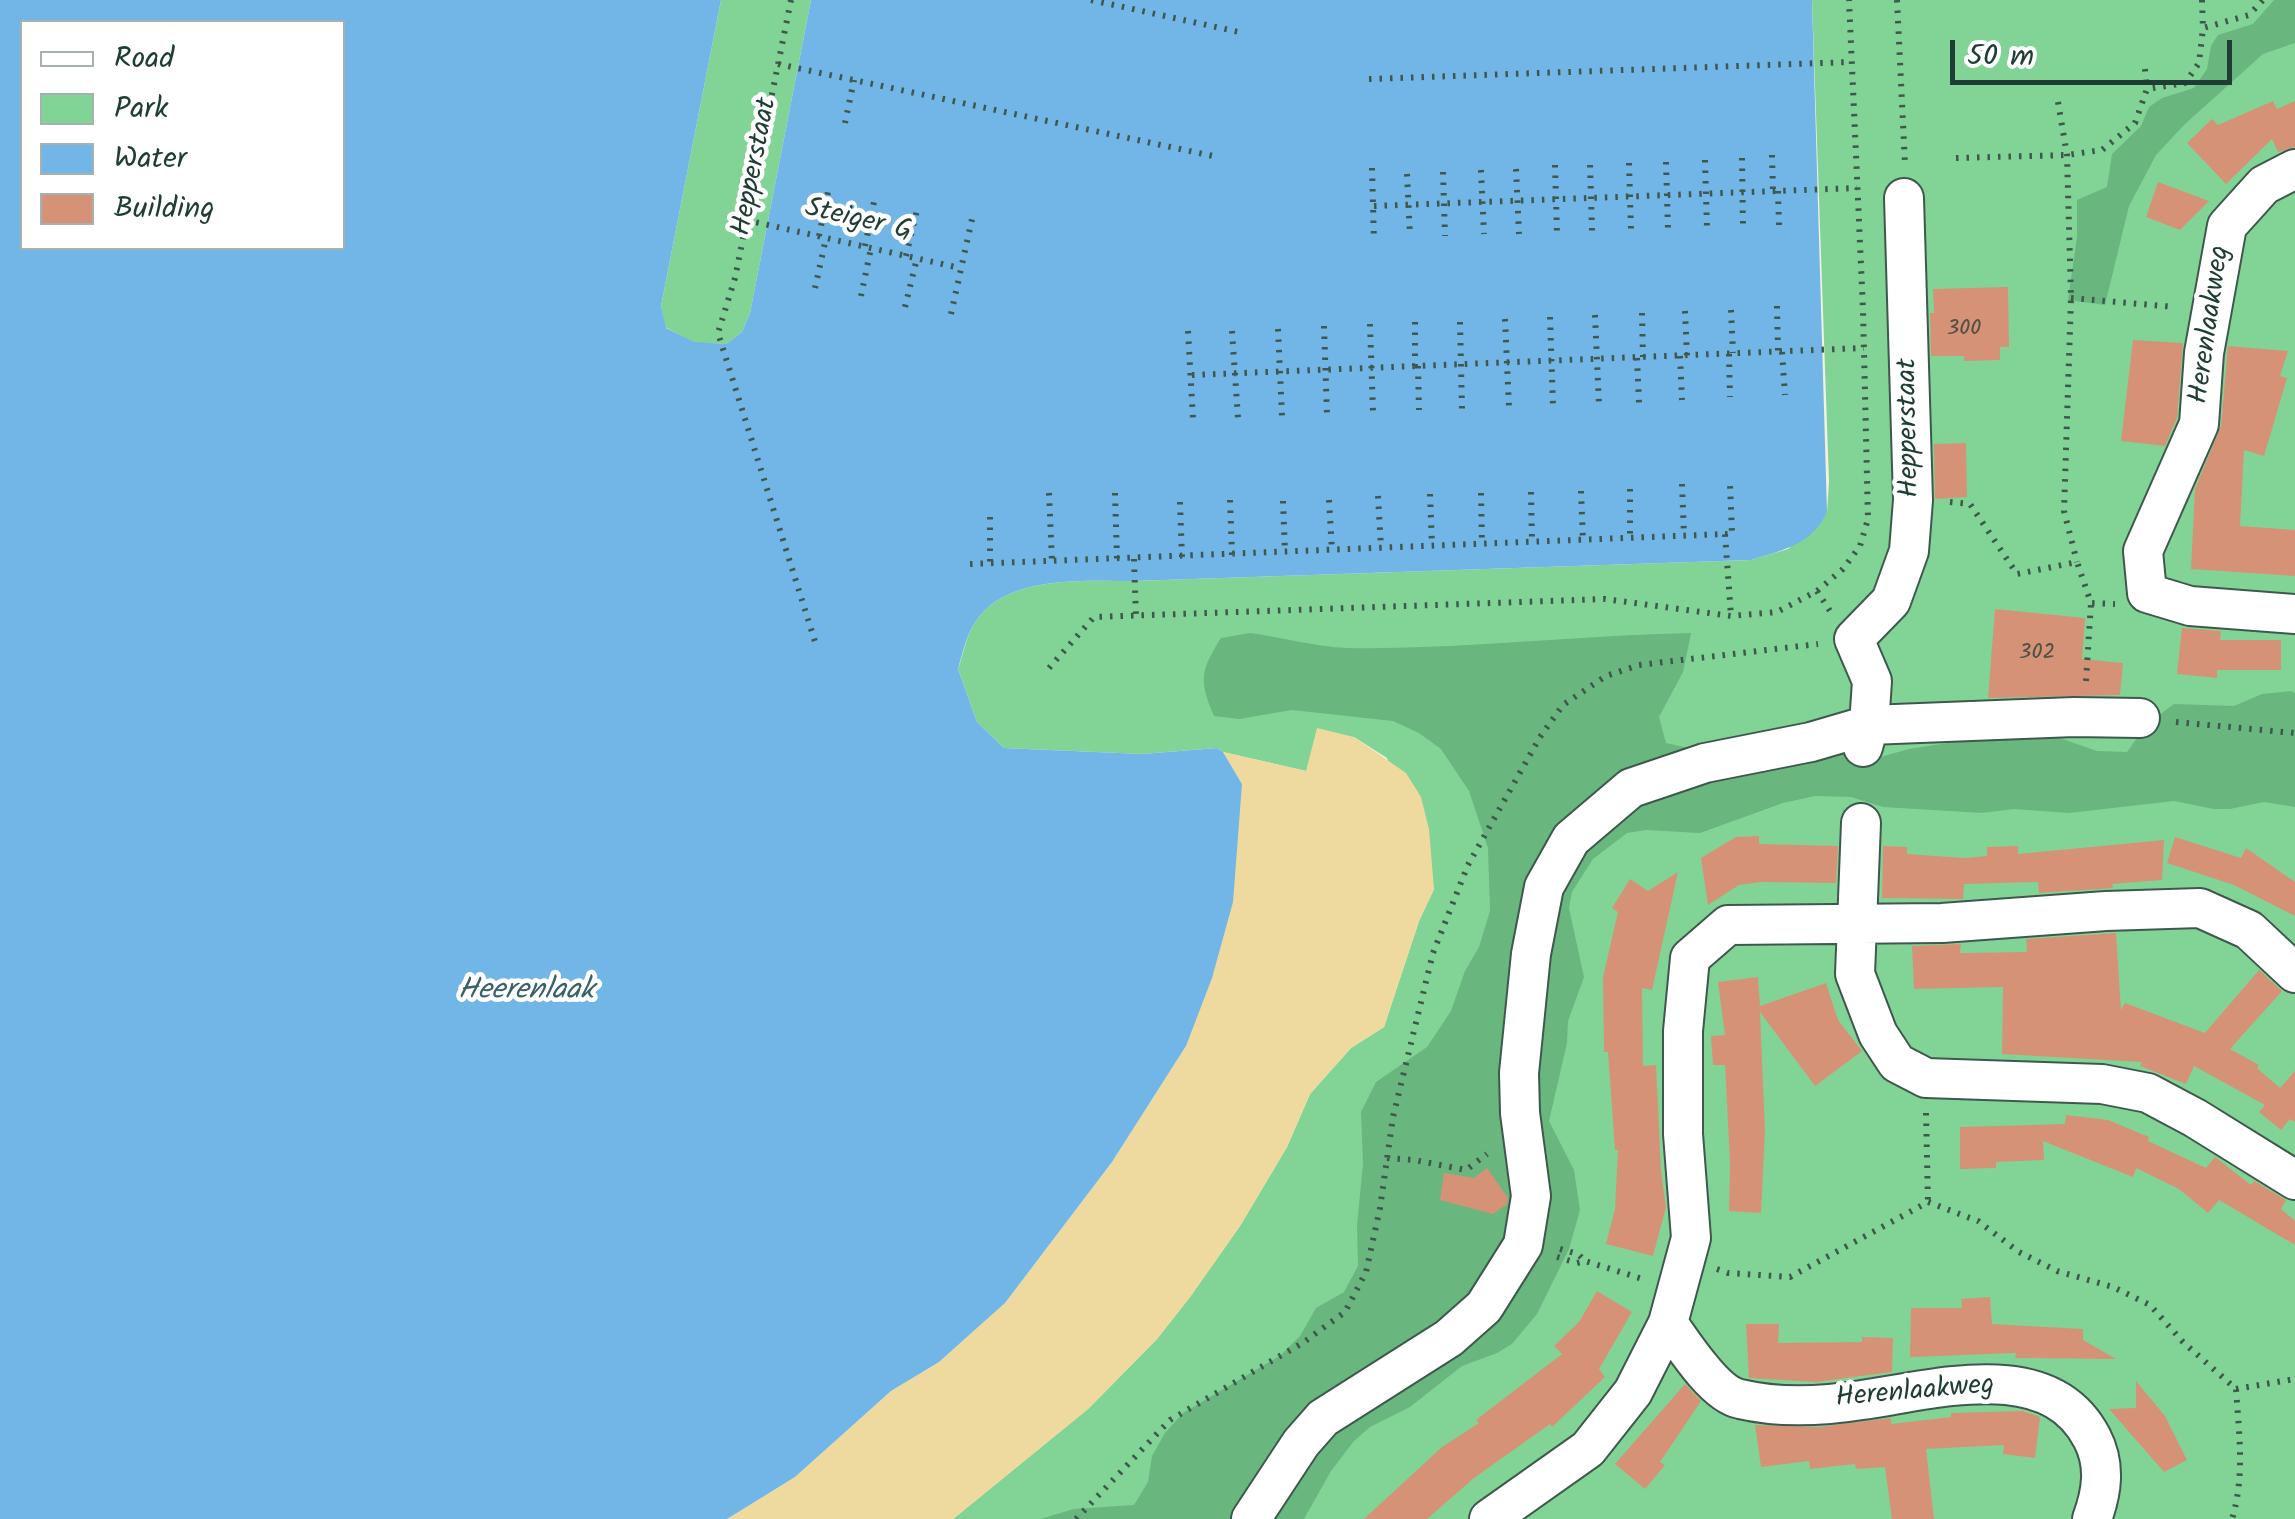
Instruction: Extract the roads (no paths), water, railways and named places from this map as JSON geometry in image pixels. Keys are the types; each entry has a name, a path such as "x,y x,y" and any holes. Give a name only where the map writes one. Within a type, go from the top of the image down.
{"lane":[{"name":"Herenlaakweg","path":"2295,170 2264,185 2227,226 2204,354 2199,424 2143,551 2147,593 2190,606 2295,614"},
{"name":"Hepperstaat","path":"1866,736 1872,681 1854,640 1890,601 1910,552 1913,500 1904,198"},
{"path":"1251,1519 1301,1443 1323,1418 1449,1338 1484,1307 1523,1245 1531,1196 1518,1073 1531,954 1544,887 1572,840 1632,788 1705,763 1811,742 1866,736 2084,717 2140,718"},
{"path":"1860,823 1856,974 1878,1034 1897,1063 1926,1078 2102,1084 2148,1093 2295,1180"},
{"path":"1488,1519 1588,1449 1633,1392 1678,1290 1691,1238 1683,1134 1683,1031 1690,958 1728,925 1942,923 2200,908 2249,930 2295,973"},
{"name":"Herenlaakweg","path":"1678,1290 1697,1366 1736,1399 1789,1404 1859,1401 1940,1386 2021,1386 2056,1398 2083,1421 2099,1452 2102,1494 2092,1519"}],"water":[{"name":"Heerenlaak","path":"0,0 721,0 661,306 666,328 694,342 726,344 742,332 750,313 811,0 1812,0 1827,512 1805,539 1751,560 1069,581 1025,588 1005,596 987,608 974,624 958,669 977,722 1004,748 1142,754 1217,748 1223,752 1242,784 1233,902 1212,978 1186,1046 1112,1162 1005,1303 939,1362 891,1391 795,1477 727,1519 0,1519"}]}
